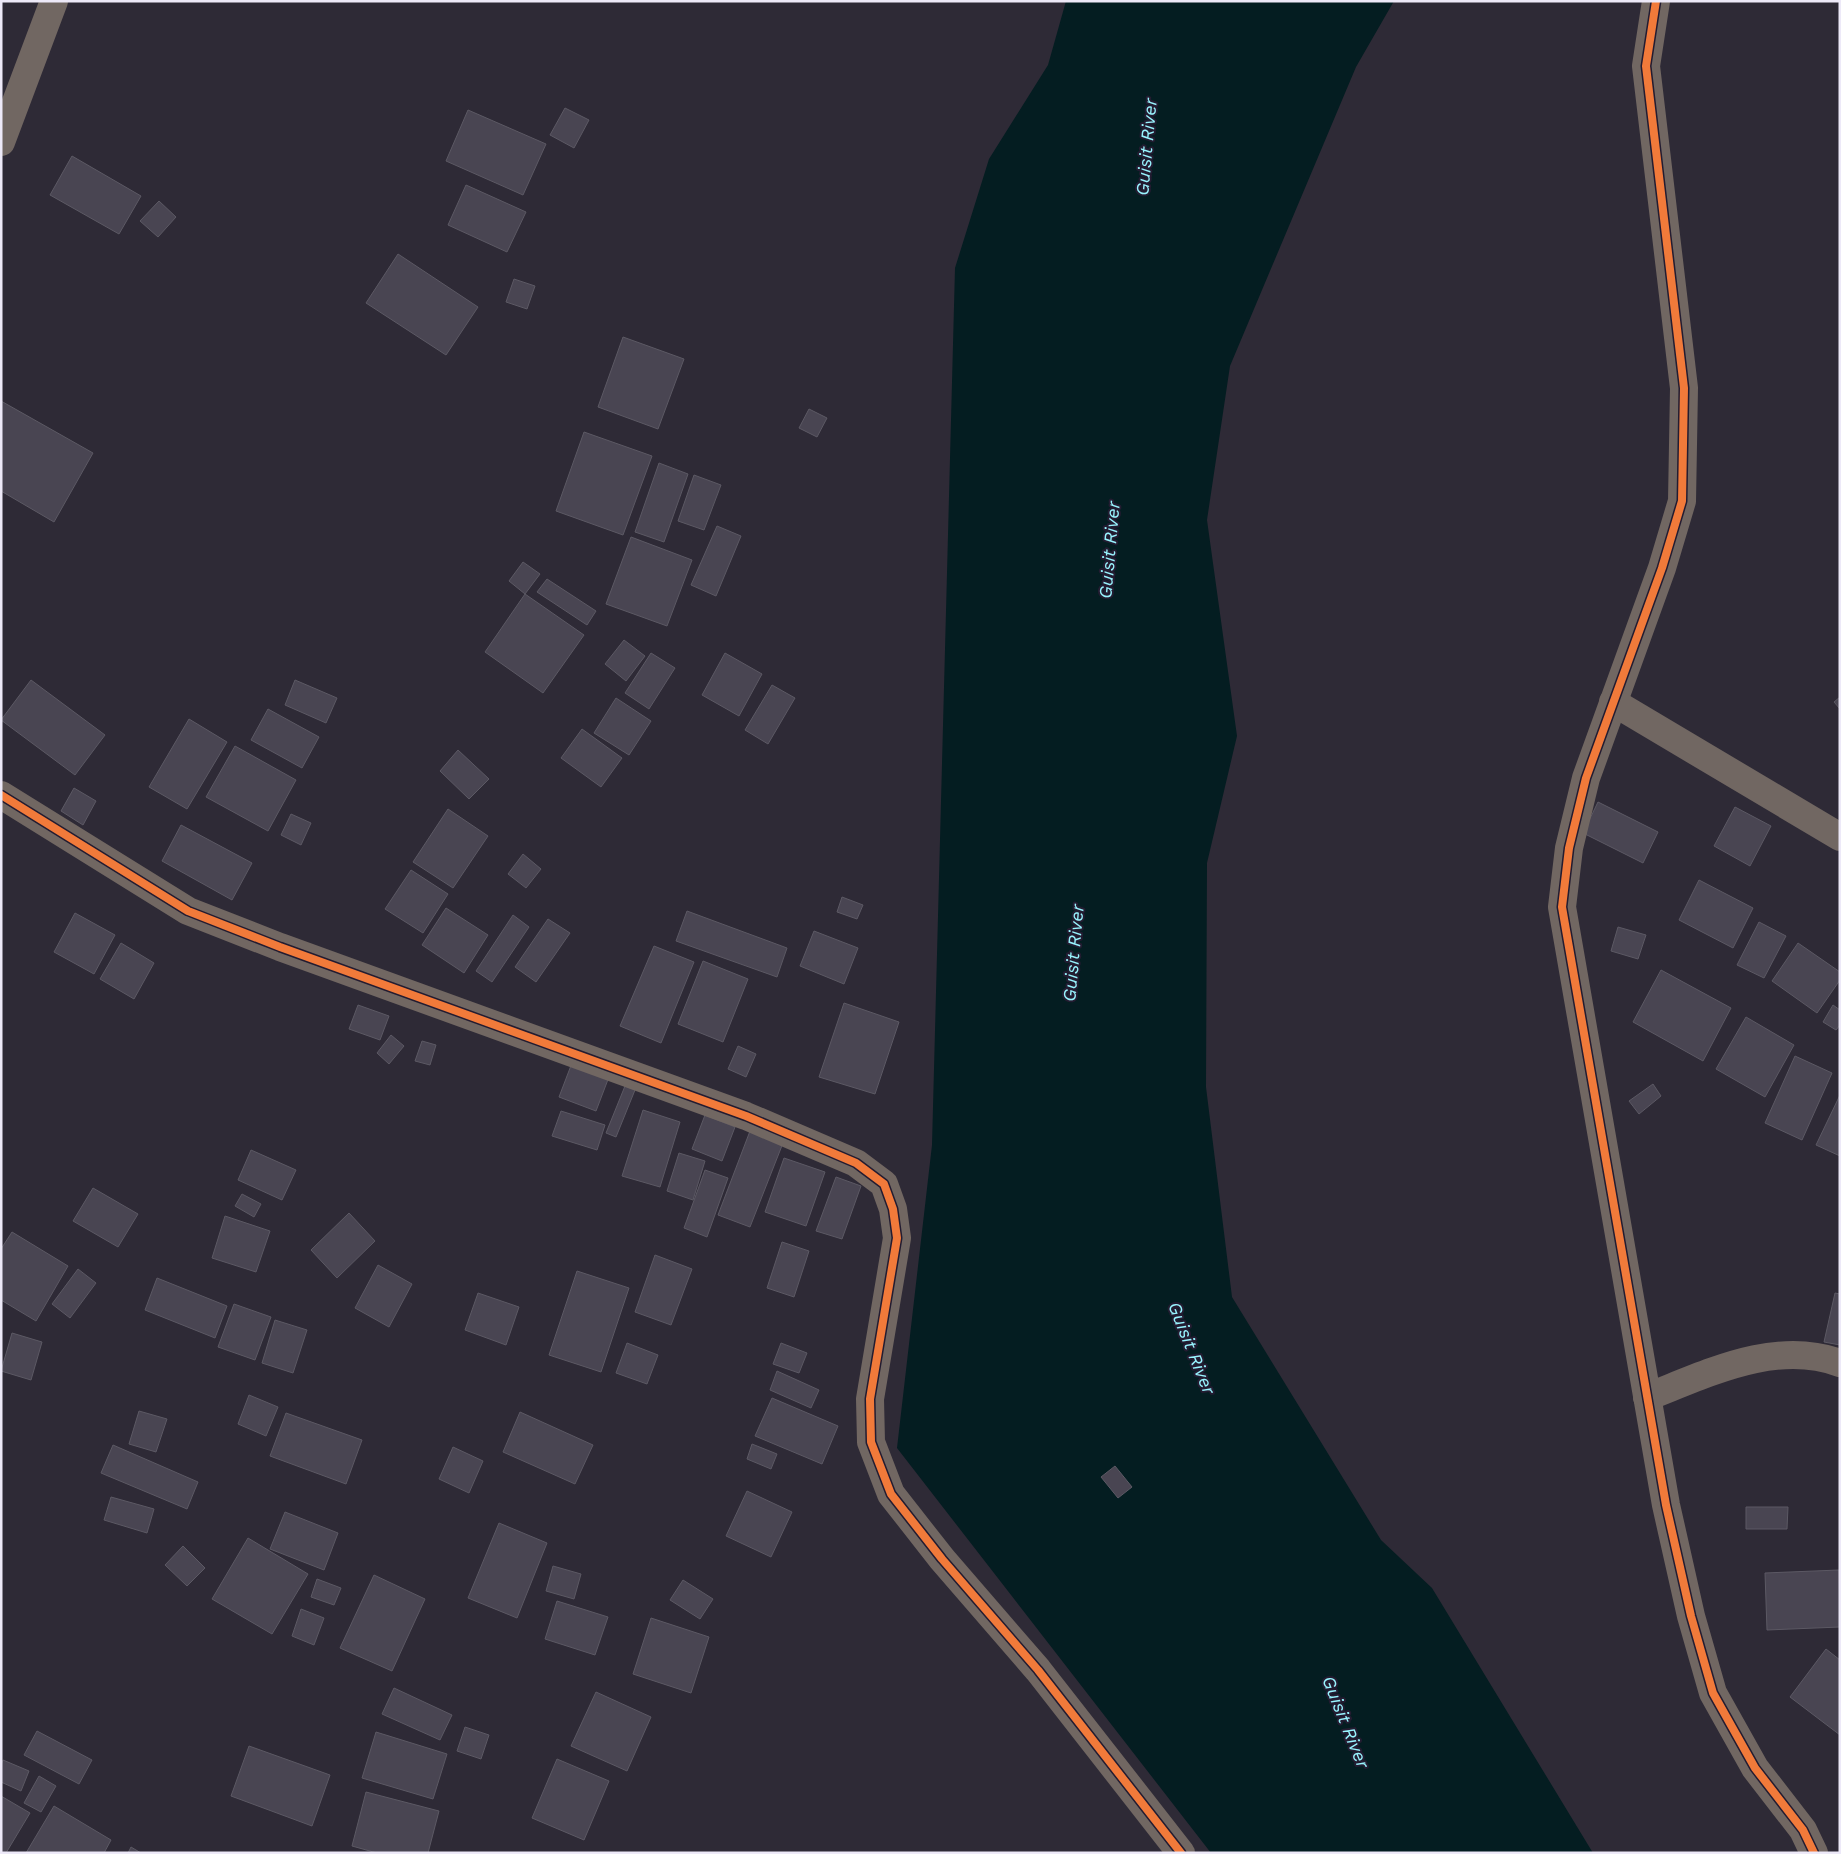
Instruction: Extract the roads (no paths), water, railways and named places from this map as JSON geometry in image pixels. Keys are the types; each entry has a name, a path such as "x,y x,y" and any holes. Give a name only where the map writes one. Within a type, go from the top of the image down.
{"street":[{"path":"1,142 54,1"},
{"path":"1656,1 1646,66 1684,388 1682,501 1662,568 1586,778 1569,848 1562,907 1666,1505 1691,1616 1713,1693 1755,1768 1803,1830 1814,1853"},
{"path":"1613,702 1840,837"},
{"path":"1,795 188,911 280,947 746,1116 856,1163 884,1184 893,1209 896,1238 870,1399 870,1442 891,1494 942,1559 1038,1670 1181,1853"},
{"path":"1647,1397 1738,1363 1785,1354 1826,1358 1840,1363"}],"water":[{"name":"Guisit River","path":"1066,1 1394,1 1356,67 1230,366 1207,520 1237,736 1207,863 1206,1087 1232,1297 1381,1540 1432,1588 1593,1853 1211,1853 897,1448 932,1145 955,268 989,159 1048,65"}]}
